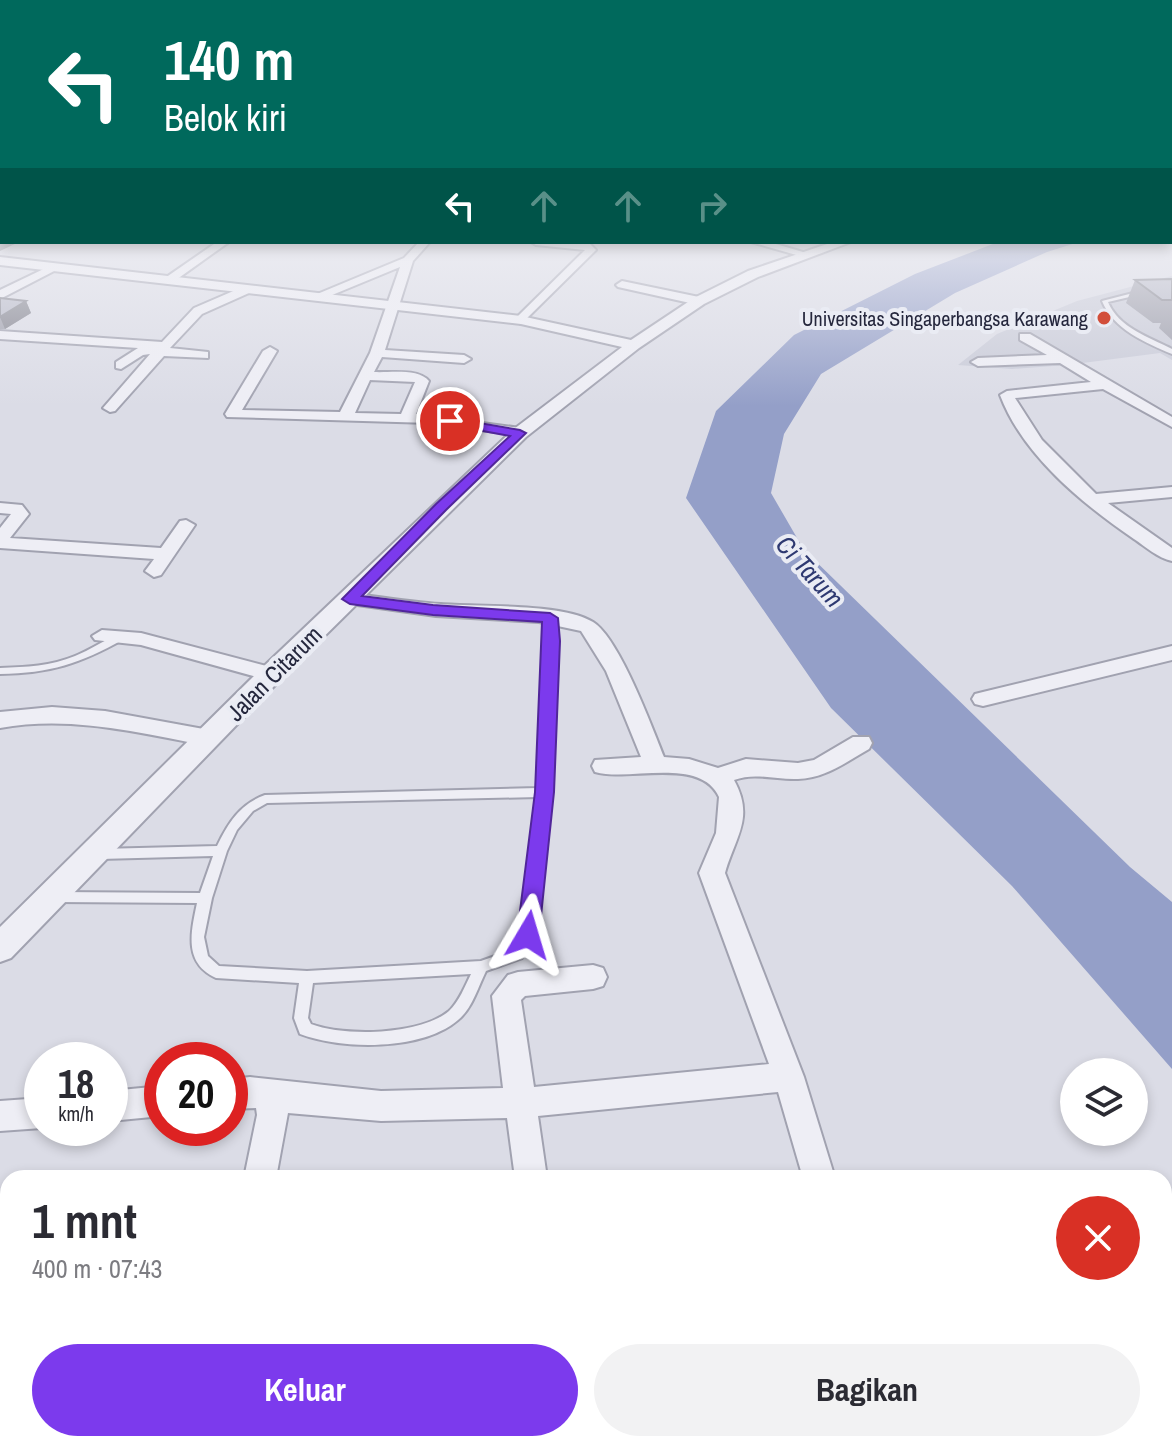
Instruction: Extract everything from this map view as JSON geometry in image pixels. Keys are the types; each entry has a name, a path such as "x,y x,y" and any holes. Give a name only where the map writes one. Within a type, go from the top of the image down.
{"street":[{"path":"0,295 47,271"},
{"path":"87,271 521,320 634,345"},
{"path":"161,279 171,271"},
{"path":"161,279 175,271"},
{"path":"316,297 381,271"},
{"path":"345,417 377,353 405,271"},
{"path":"521,320 574,271"},
{"name":"Jalan Citarum","path":"0,948 271,674 520,433 634,345 699,301 762,271"},
{"path":"622,285 699,301"},
{"path":"110,408 198,311 245,290"},
{"path":"0,335 203,355"},
{"path":"1025,337 1172,423"},
{"path":"121,365 141,351 163,350"},
{"path":"270,351 232,414 407,418 520,433"},
{"path":"377,353 464,359"},
{"path":"978,362 1063,359"},
{"path":"366,376 419,378 422,381 407,418"},
{"path":"1108,384 1007,395 1036,443 1091,500 1121,524 1172,556"},
{"path":"1091,500 1172,492"},
{"path":"0,508 16,509 20,514 0,541"},
{"path":"154,571 186,525"},
{"path":"0,541 167,554"},
{"path":"350,599 433,610 577,622 595,634 639,721 655,765"},
{"path":"111,636 141,639 271,674"},
{"path":"983,699 1172,653"},
{"path":"0,720 33,715 73,715 209,738"},
{"path":"719,776 746,767 798,771 819,768 861,743"},
{"path":"603,766 700,768 719,776 729,790 733,815 712,873 789,1077 817,1170"},
{"path":"530,1170 506,996 518,984 593,977"},
{"path":"248,1092 381,1106 520,1103 789,1077"},
{"path":"262,1170 273,1115 268,1096"},
{"path":"0,1116 24,1114"}],"lane":[{"path":"1172,285 1105,301 1107,310 1118,321 1172,352"},
{"path":"544,792 265,799 249,805 235,822 221,851 205,898 197,937 202,959 216,972 307,977 481,967 517,954 528,935 544,792 550,618"},
{"path":"0,671 54,669 81,659 111,636"},
{"path":"95,854 221,851"},
{"path":"51,897 205,898"},
{"path":"307,977 301,1018 305,1029 319,1035 407,1036 439,1026 455,1014 481,967"}],"shaded area":[{"name":"Universitas Singaperbangsa Karawang","path":"1172,276 1172,360 1160,353 1012,369 958,365 997,334 1077,301"}],"water":[{"name":"Ci Tarum","path":"924,271 1005,271 955,293 821,374 784,434 771,493 804,550 1130,867 1172,902 1172,1069 1012,886 831,708 686,498 716,411 794,335"}],"building":[{"path":"1172,279 1172,300 1162,300 1135,280"},
{"path":"0,298 26,301 0,317"}],"place":[{"name":"Universitas Singaperbangsa Karawang","path":"1104,318"}],"route":[{"path":"450,421 520,433 350,599 433,610 550,618 544,792 528,935"}]}
